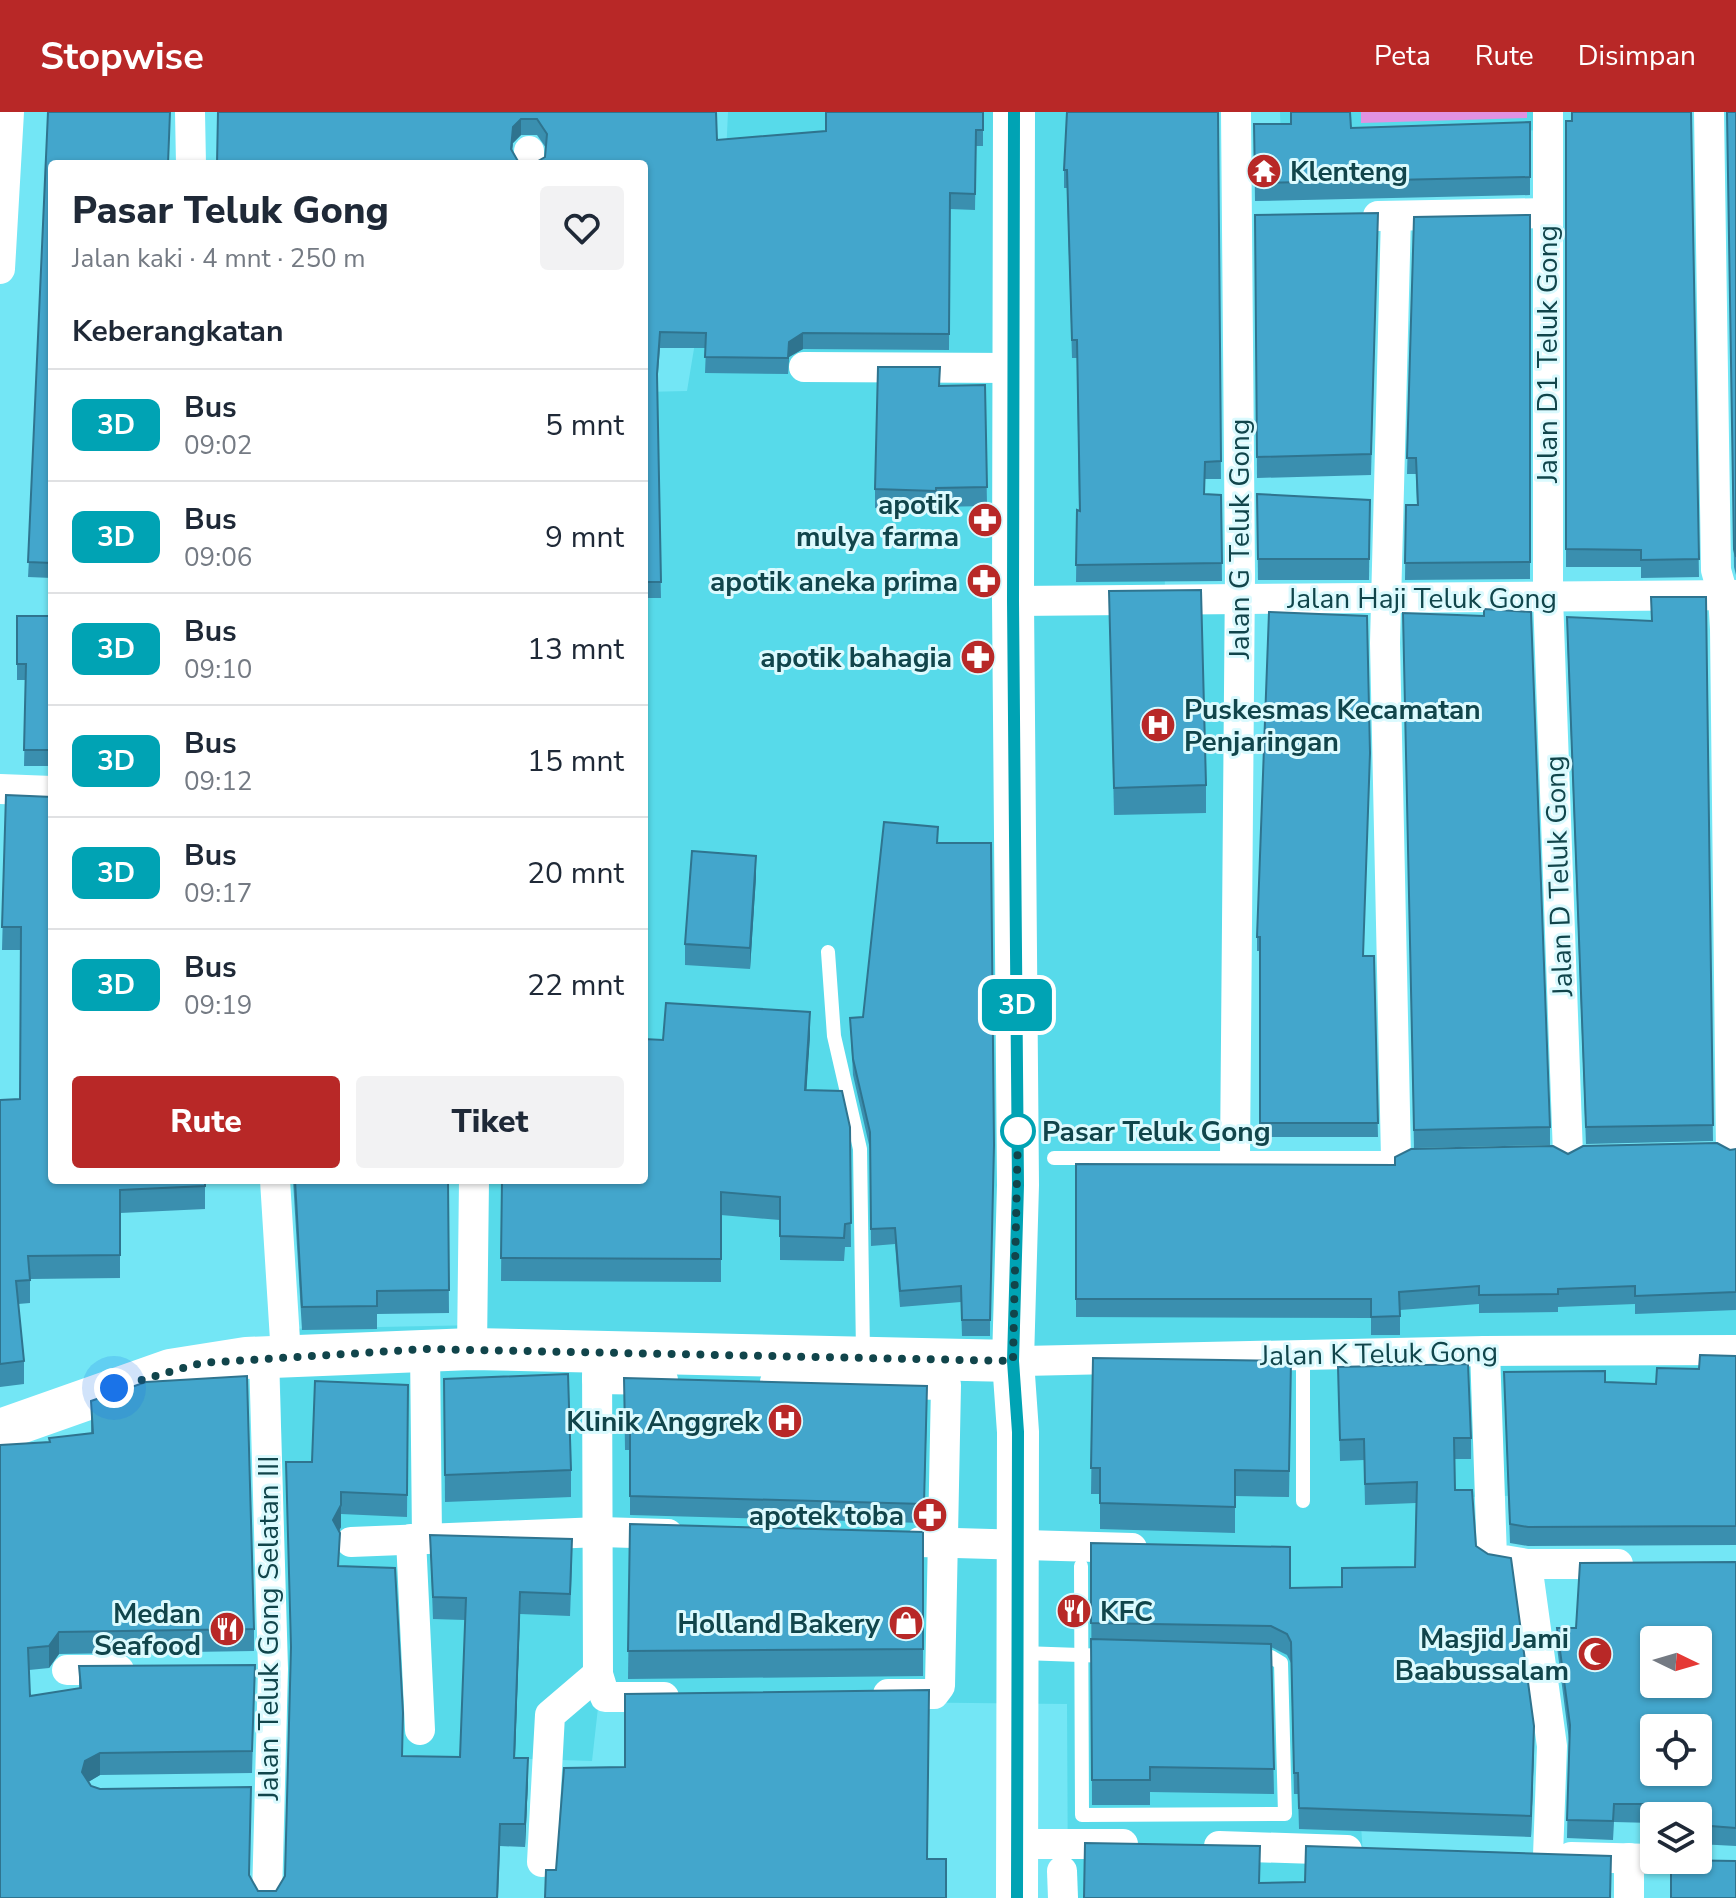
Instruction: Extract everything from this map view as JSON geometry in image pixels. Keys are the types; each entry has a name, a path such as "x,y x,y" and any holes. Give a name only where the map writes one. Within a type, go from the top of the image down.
{"main road":[{"path":"1014,112 1017,1898"},
{"path":"0,1430 170,1370 275,1357 472,1349 597,1365 863,1357 1018,1361"}],"street":[{"path":"0,269 9,112"},
{"path":"190,112 191,160"},
{"name":"Jalan G Teluk Gong","path":"1235,1157 1240,599 1250,219 1236,112"},
{"name":"Jalan D1 Teluk Gong","path":"1548,112 1548,597"},
{"path":"1709,112 1716,570 1729,595 1728,1151"},
{"path":"1352,217 1547,213"},
{"path":"1396,216 1387,598 1404,1158"},
{"path":"804,367 1014,368"},
{"name":"Jalan Haji Teluk Gong","path":"1013,601 1729,595"},
{"name":"Jalan D Teluk Gong","path":"1548,597 1568,1155"},
{"path":"0,789 48,791"},
{"name":"Jalan Teluk Gong Selatan III","path":"267,1898 268,1791 261,1670 275,1357 275,1184"},
{"path":"472,1349 474,1184"},
{"path":"420,1730 419,1538 425,1349"},
{"name":"Jalan K Teluk Gong","path":"1018,1361 1485,1351 1736,1350"},
{"path":"1485,1351 1492,1558 1527,1564 1646,1564"},
{"path":"686,1697 605,1697 598,1674 600,1532 597,1365 946,1385 940,1686 934,1694 856,1695"},
{"path":"351,1542 600,1532 693,1535"},
{"path":"894,1541 1154,1549"},
{"path":"1527,1564 1552,1746 1548,1856"},
{"path":"67,1670 143,1670"},
{"path":"542,1862 550,1715 598,1674"},
{"path":"237,1792 268,1791"},
{"path":"1017,1844 1158,1845"},
{"path":"1189,1845 1379,1851"},
{"path":"1517,1855 1640,1859"},
{"path":"1629,1898 1640,1865"}],"lane":[{"path":"828,952 834,1036 860,1149 863,1357"},
{"path":"1054,1158 1404,1158"},
{"path":"1303,1355 1303,1501"},
{"path":"1081,1566 1082,1815 1285,1814 1281,1663 1271,1657 1241,1657"},
{"path":"1018,1653 1118,1657"}],"shaded area":[{"path":"728,112 1158,112 1165,594 1236,586 1245,1166 1736,1181 1736,1488 1471,1497 1355,1734 1364,1870 1361,1898 1068,1898 1067,1704 599,1699 592,1761 288,1751 279,1329 480,1325 477,1184 648,1184 648,392 687,391 726,155"},
{"path":"1280,112 1541,112 1542,130 1281,140"},
{"path":"1361,112 1527,112 1527,118 1361,123"}],"building":[{"path":"48,112 170,112 168,160 48,160 48,563 28,562"},
{"path":"218,112 716,112 717,140 826,131 826,112 983,112 983,130 976,130 975,194 950,193 949,334 803,333 789,342 788,358 705,357 706,333 660,332 657,374 661,582 648,582 648,160 540,160 545,157 547,134 537,119 521,119 513,127 511,149 517,160 217,160"},
{"path":"1067,112 1218,112 1221,461 1205,462 1204,494 1221,495 1222,563 1076,565 1077,510 1080,511 1077,340 1072,340 1067,170 1064,170"},
{"path":"1291,112 1350,112 1351,128 1530,122 1530,177 1255,183 1254,124 1291,124"},
{"path":"1572,112 1691,112 1699,559 1641,560 1641,550 1566,549 1566,121 1572,121"},
{"path":"1727,112 1736,112 1736,557 1734,549"},
{"path":"1378,213 1371,454 1257,457 1255,215"},
{"path":"1530,215 1530,562 1405,563 1406,505 1418,505 1416,458 1407,458 1414,217"},
{"path":"878,367 940,367 939,386 985,385 987,487 936,488 936,491 875,489"},
{"path":"1257,494 1370,500 1369,559 1258,559"},
{"name":"Puskesmas Kecamatan Penjaringan","path":"1201,590 1206,785 1114,788 1109,591"},
{"path":"1651,597 1706,597 1713,1125 1586,1127 1567,617 1652,621"},
{"path":"1484,609 1531,612 1550,1127 1414,1130 1403,613 1484,616"},
{"path":"1269,612 1367,616 1370,753 1363,956 1374,956 1378,1123 1260,1123 1260,937 1257,937"},
{"path":"17,616 48,616 48,750 24,750 26,664 17,664"},
{"path":"6,795 48,797 48,1184 205,1186 120,1190 120,1255 28,1256 30,1280 16,1281 24,1361 0,1364 0,1100 20,1099 21,927 2,927"},
{"path":"884,822 938,827 937,843 991,843 994,1145 990,1320 962,1320 961,1286 900,1291 895,1228 871,1229 870,1132 853,1059 850,1018 863,1017"},
{"path":"692,851 756,856 750,948 685,944"},
{"path":"666,1003 810,1012 805,1090 842,1091 850,1127 851,1223 845,1224 844,1238 780,1236 780,1197 721,1192 721,1259 501,1258 502,1184 648,1184 648,1039 663,1040"},
{"path":"1717,1143 1730,1150 1736,1149 1736,1292 1635,1296 1635,1286 1558,1289 1558,1294 1479,1295 1479,1286 1399,1292 1400,1316 1371,1317 1371,1299 1076,1299 1076,1164 1395,1165 1395,1157 1411,1149 1553,1146 1568,1154 1583,1146"},
{"path":"295,1184 448,1184 449,1290 377,1291 377,1306 302,1307"},
{"path":"1700,1355 1736,1356 1736,1526 1528,1527 1510,1524 1504,1372 1605,1371 1605,1382 1656,1384 1657,1368 1699,1369"},
{"path":"1093,1358 1291,1361 1289,1471 1235,1470 1235,1507 1100,1503 1100,1468 1091,1468"},
{"path":"1468,1364 1471,1438 1454,1438 1455,1490 1472,1490 1476,1546 1488,1554 1511,1558 1534,1726 1531,1816 1299,1808 1298,1773 1294,1773 1291,1642 1287,1634 1271,1626 1091,1623 1091,1543 1290,1547 1290,1588 1342,1587 1342,1568 1415,1567 1417,1482 1365,1484 1364,1439 1340,1440 1338,1367"},
{"path":"568,1374 571,1470 445,1475 444,1379"},
{"path":"247,1376 254,1629 59,1632 49,1646 28,1648 30,1696 81,1688 79,1666 255,1665 252,1751 100,1753 85,1761 82,1772 91,1786 100,1789 251,1787 249,1875 258,1891 276,1891 285,1876 291,1647 286,1462 312,1462 315,1381 408,1385 407,1495 341,1492 341,1505 333,1520 340,1533 338,1566 395,1568 403,1713 402,1756 460,1757 466,1598 433,1597 430,1535 572,1539 570,1594 520,1592 514,1758 528,1758 525,1824 500,1824 497,1898 0,1898 0,1445 50,1442 49,1438 93,1433 91,1401 146,1382"},
{"path":"624,1378 927,1386 924,1504 630,1496 630,1431 625,1431"},
{"path":"630,1524 923,1532 923,1649 628,1651"},
{"path":"1736,1562 1736,1828 1712,1826 1712,1802 1614,1804 1613,1821 1567,1820 1570,1725 1557,1628 1576,1628 1580,1563"},
{"path":"1091,1639 1271,1644 1274,1769 1150,1767 1150,1780 1092,1780"},
{"path":"929,1690 927,1859 946,1859 946,1898 545,1898 546,1870 556,1870 564,1768 625,1767 625,1694"},
{"path":"1085,1843 1260,1846 1259,1883 1305,1882 1306,1846 1611,1856 1610,1898 1084,1898"},
{"path":"1712,1861 1736,1861 1736,1898 1671,1898 1671,1874 1712,1874"}],"bus line":[{"name":"3D","path":"1014,112 1013,601 1018,1185 1013,1361 1018,1432 1017,1898"}],"place":[{"name":"Klenteng","path":"1264,171"},
{"name":"apotik mulya farma","path":"985,520"},
{"name":"apotik aneka prima","path":"984,581"},
{"name":"apotik bahagia","path":"978,657"},
{"name":"Puskesmas Kecamatan Penjaringan","path":"1158,725"},
{"name":"Pasar Teluk Gong","path":"1018,1131"},
{"name":"Klinik Anggrek","path":"785,1421"},
{"name":"apotek toba","path":"930,1515"},
{"name":"KFC","path":"1074,1611"},
{"name":"Holland Bakery","path":"906,1623"},
{"name":"Medan Seafood","path":"227,1629"},
{"name":"Masjid Jami Baabussalam","path":"1595,1654"}],"route":[{"path":"114,1388 201,1363 425,1349 597,1350 1013,1361 1017,1301 1018,1131"}]}
